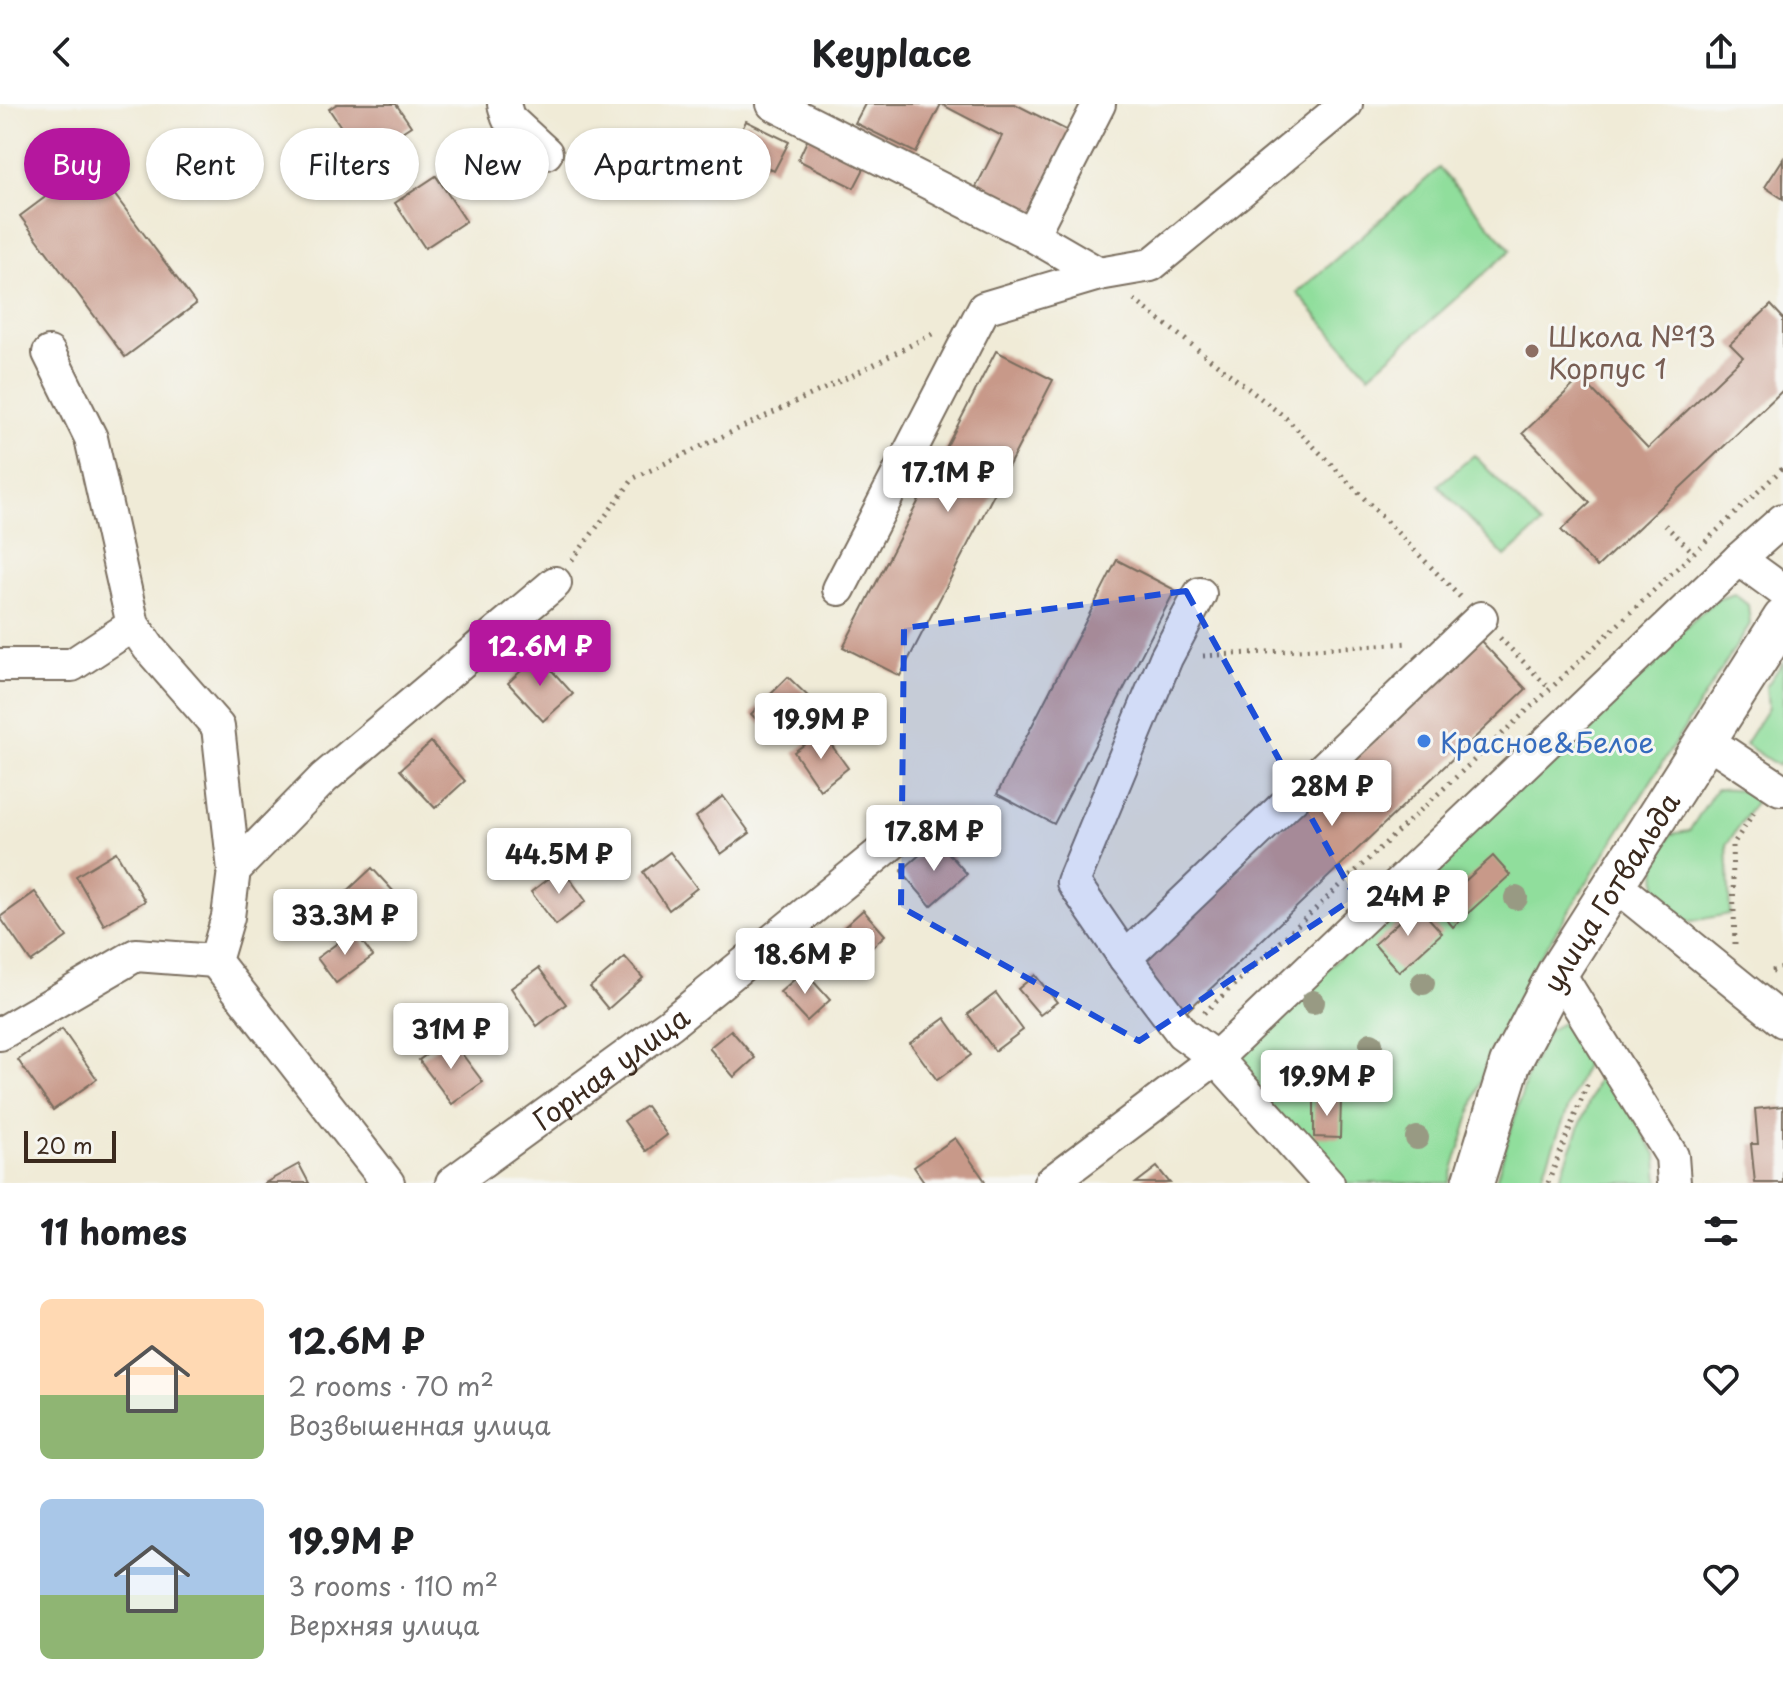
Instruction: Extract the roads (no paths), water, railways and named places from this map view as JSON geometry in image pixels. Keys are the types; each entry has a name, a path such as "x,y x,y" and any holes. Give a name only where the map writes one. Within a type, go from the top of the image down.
{"main road":[{"name":"улица Готвальда","path":"1473,1183 1510,1064 1558,972 1783,619"}],"street":[{"path":"504,104 508,118 519,128"},
{"path":"773,104 1032,235 1099,274"},
{"path":"1032,235 1099,104"},
{"path":"839,589 984,308 1099,274 1151,265 1346,104"},
{"path":"49,353 91,438 133,625 149,648 218,727 234,870 228,917 215,961"},
{"path":"1050,1183 1216,1058 1783,520"},
{"path":"1739,559 1783,591"},
{"path":"234,870 324,778 555,583"},
{"path":"1200,594 1166,658 1073,882 1182,1033 1216,1058 1328,1183"},
{"path":"1125,958 1481,618"},
{"path":"0,665 72,665 133,625"},
{"path":"1706,740 1778,786"},
{"name":"Горная улица","path":"452,1183 670,1024 912,827"},
{"path":"1614,884 1783,1021"},
{"path":"0,1034 136,955 215,961 388,1183"},
{"path":"1558,972 1672,1156 1674,1183"}],"place":[{"name":"Школа №13 Корпус 1","path":"1532,351"},
{"name":"Красное&Белое","path":"1424,741"}]}
